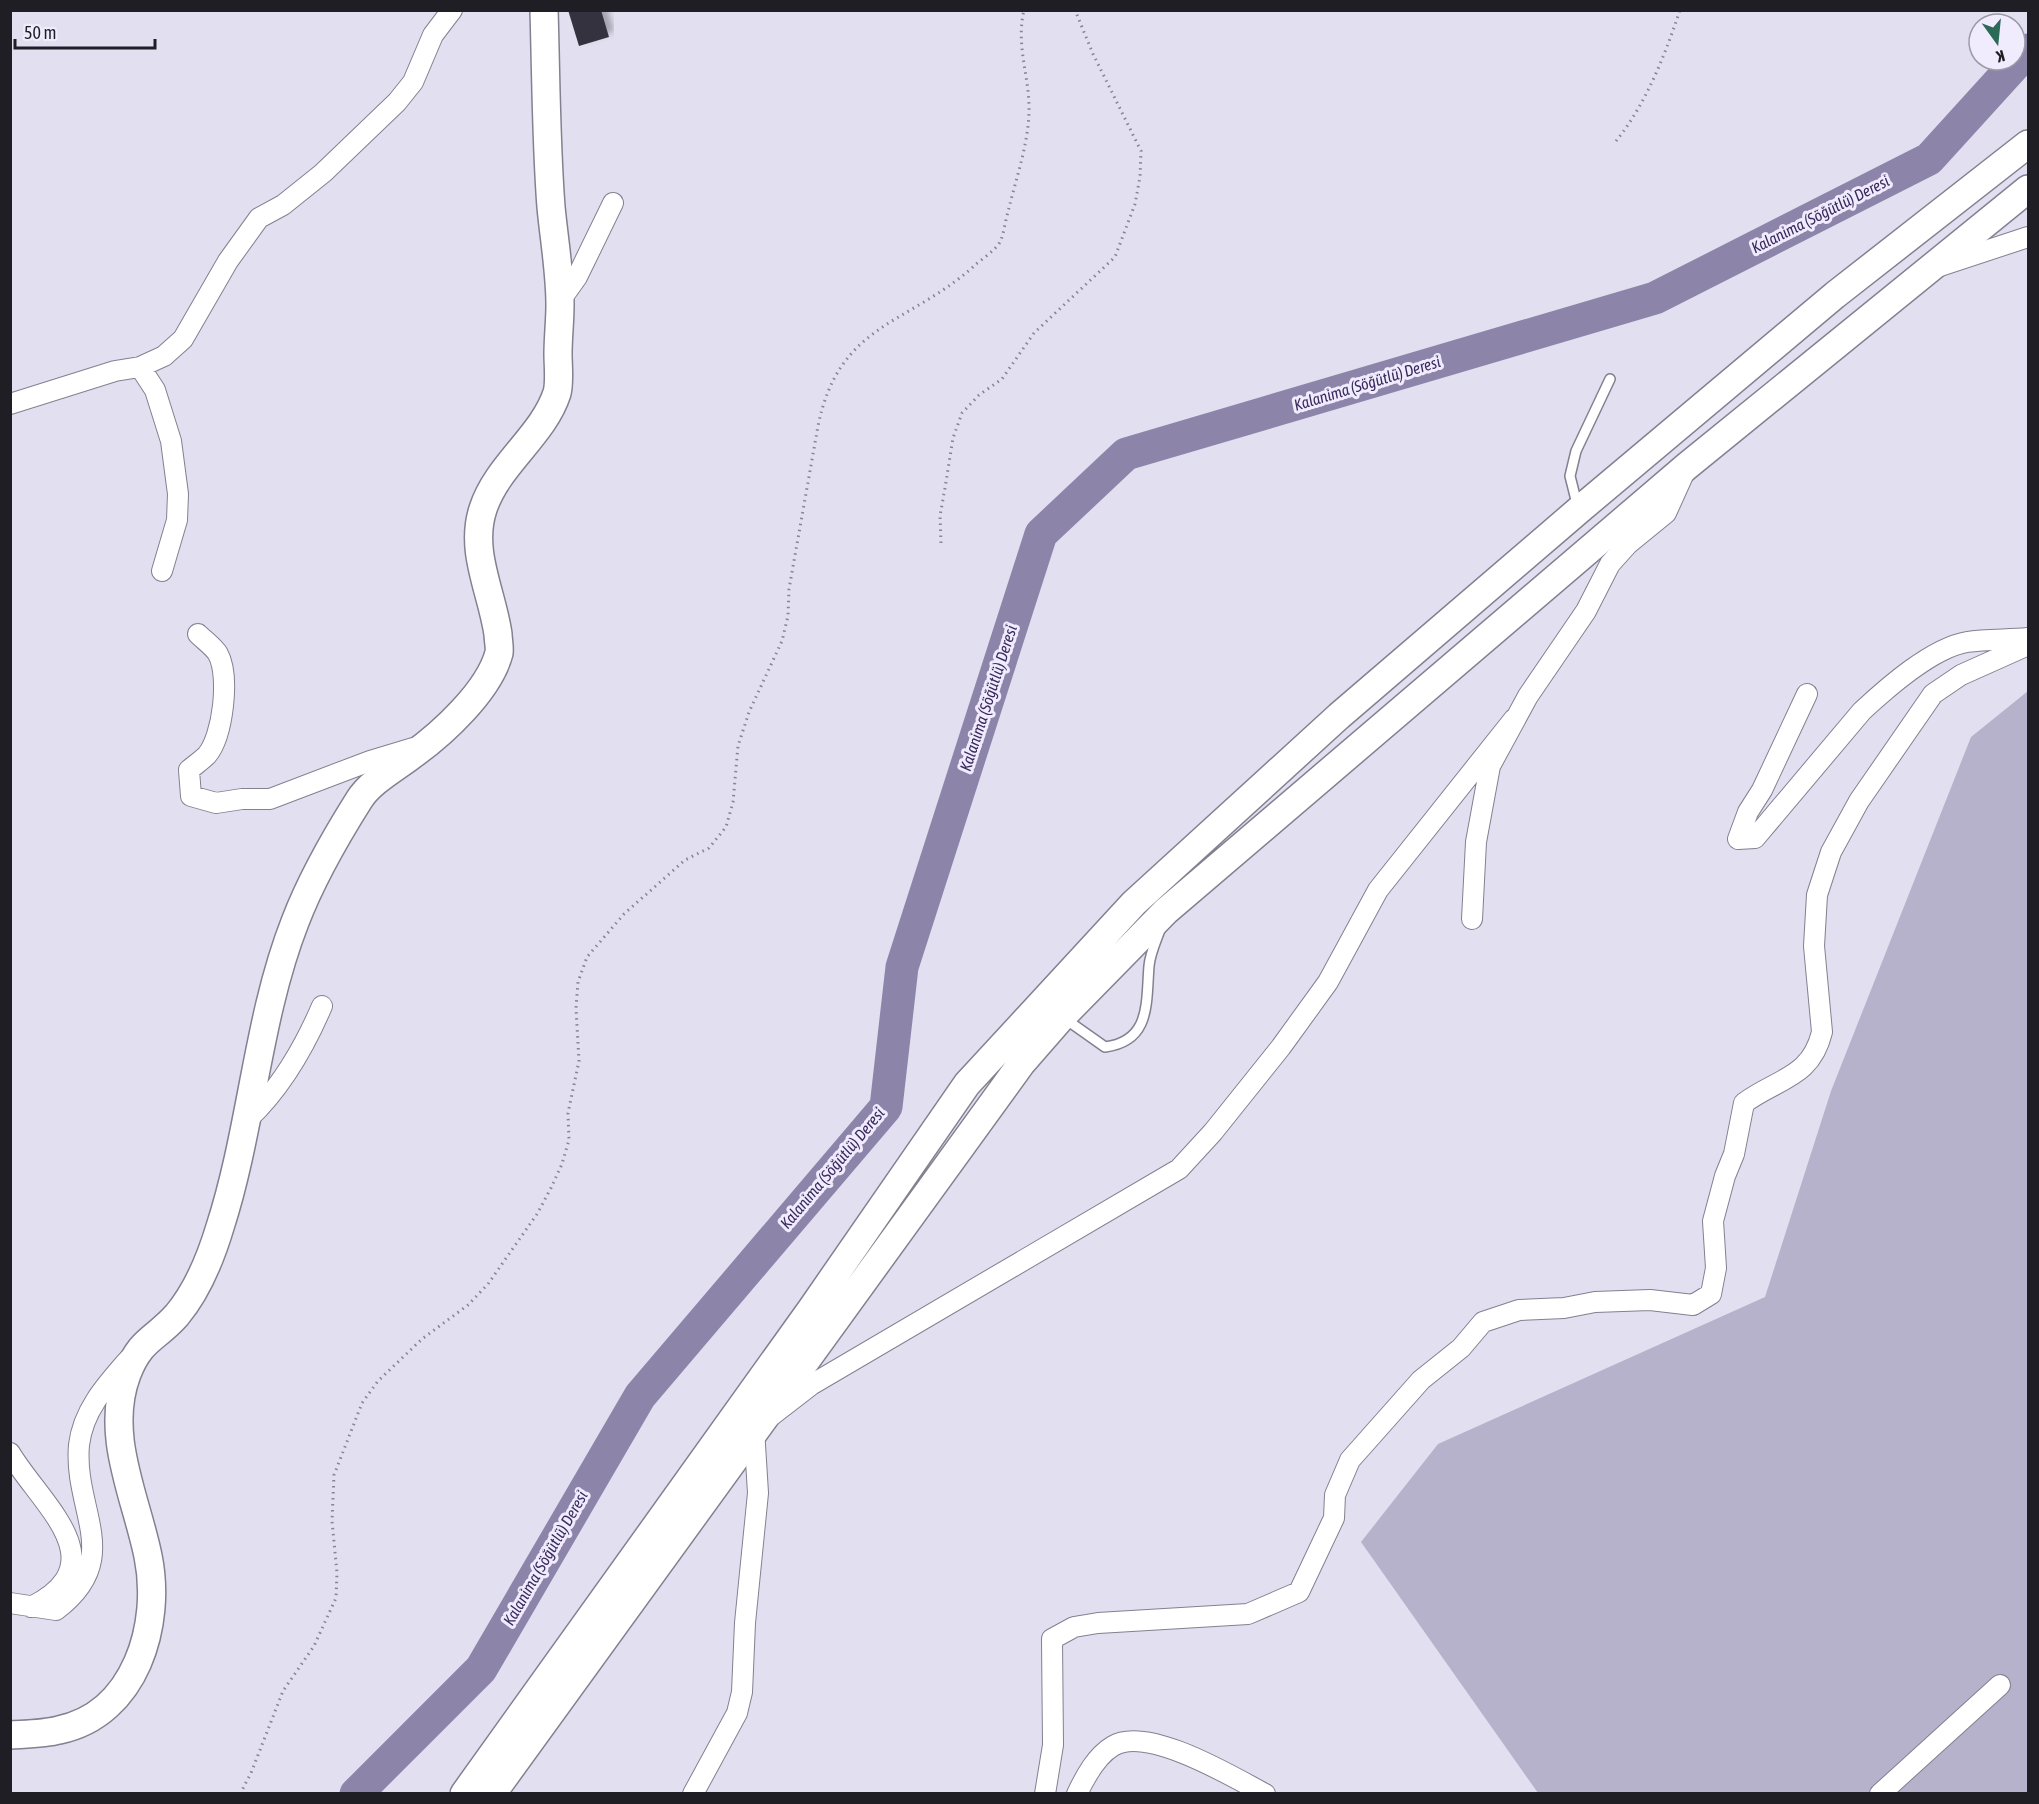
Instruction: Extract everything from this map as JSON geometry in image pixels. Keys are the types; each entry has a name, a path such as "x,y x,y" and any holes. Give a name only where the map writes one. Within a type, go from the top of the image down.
{"main road":[{"path":"10,1735 62,1730 86,1720 112,1701 135,1673 149,1626 153,1592 148,1556 122,1460 118,1409 126,1377 140,1347 176,1316 200,1279 220,1229 248,1119 275,986 295,922 317,874 362,794 429,743 481,689 500,651 495,616 480,565 478,541 483,507 507,466 543,419 558,391 560,301 550,201 544,10"},
{"path":"464,1794 812,1308 967,1084 1134,903 1339,716 1579,510 1835,295 2028,144"},
{"path":"492,1794 754,1429 1021,1064 1062,1017 1166,911 1687,466 2028,189"}],"street":[{"path":"10,404 115,371 140,367 164,356 183,339 228,261 260,218 283,205 316,179 397,102 413,82 433,35 452,10"},
{"path":"560,301 577,277 613,203"},
{"path":"1933,268 2028,237"},
{"path":"140,367 155,390 171,441 177,486 177,520 162,571"},
{"path":"1472,919 1476,842 1490,766 1514,719 1541,675 1586,611 1610,564 1628,544 1666,513 1687,466"},
{"path":"198,634 218,654 223,679 223,706 219,730 208,753 189,770 191,796 216,803 243,799 270,799 370,761 429,743"},
{"path":"1807,694 1766,782 1748,812 1738,839 1755,838 1862,711 1881,693 1921,664 1942,651 1966,642 2028,638"},
{"path":"1045,1794 1053,1745 1052,1639 1074,1627 1098,1623 1248,1614 1299,1592 1334,1518 1335,1495 1350,1460 1421,1380 1461,1348 1484,1322 1519,1310 1564,1308 1595,1302 1650,1300 1693,1305 1711,1294 1716,1269 1713,1221 1725,1176 1734,1154 1744,1103 1766,1087 1796,1074 1810,1062 1819,1044 1822,1032 1814,946 1817,895 1832,852 1859,801 1933,694 1961,675 2028,645"},
{"path":"693,1794 737,1713 742,1692 745,1623 758,1493 754,1429 811,1385 1179,1169 1208,1139 1275,1054 1328,982 1378,890 1514,719"},
{"path":"248,1119 269,1100 284,1078 311,1031 322,1006"},
{"path":"10,1603 56,1610 77,1595 90,1570 92,1541 80,1470 79,1444 97,1395 140,1347"},
{"path":"10,1453 48,1504 72,1549 69,1575 54,1596 31,1607"},
{"path":"1880,1794 2000,1685"},
{"path":"1077,1794 1095,1762 1114,1745 1139,1741 1183,1752 1265,1794"}],"lane":[{"path":"1579,510 1570,476 1576,451 1610,379"},
{"path":"1062,1017 1105,1047 1122,1045 1143,1023 1150,993 1149,965 1166,911"}],"path":[{"path":"240,1794 251,1773 283,1691 314,1646 336,1598 337,1573 332,1521 334,1475 362,1403 378,1381 422,1339 468,1305 488,1284 537,1214 562,1164 569,1140 568,1113 579,1060 576,1008 578,982 587,957 624,914 685,860 709,848 726,827 733,802 738,746 749,712 782,641 788,616 789,589 814,443 823,401 833,378 848,355 866,337 960,278 999,243 1023,151 1029,106 1021,55 1020,28 1024,10"},
{"path":"941,543 940,516 953,438 962,413 979,395 1002,379 1034,333 1115,257 1135,204 1140,177 1141,151 1097,62 1075,10"},
{"path":"1616,141 1632,121 1644,98 1680,10"}],"shaded area":[{"path":"2028,691 2028,1793 1538,1793 1361,1542 1438,1444 1765,1297 1831,1091 1971,737"}],"building":[{"path":"568,10 601,10 609,37 579,46"}],"waterway":[{"name":"Kalanima (Söğütlü) Deresi","path":"356,1794 481,1669 640,1396 886,1107 902,967 1041,534 1126,454 1655,298 1929,159 2028,50"}]}
